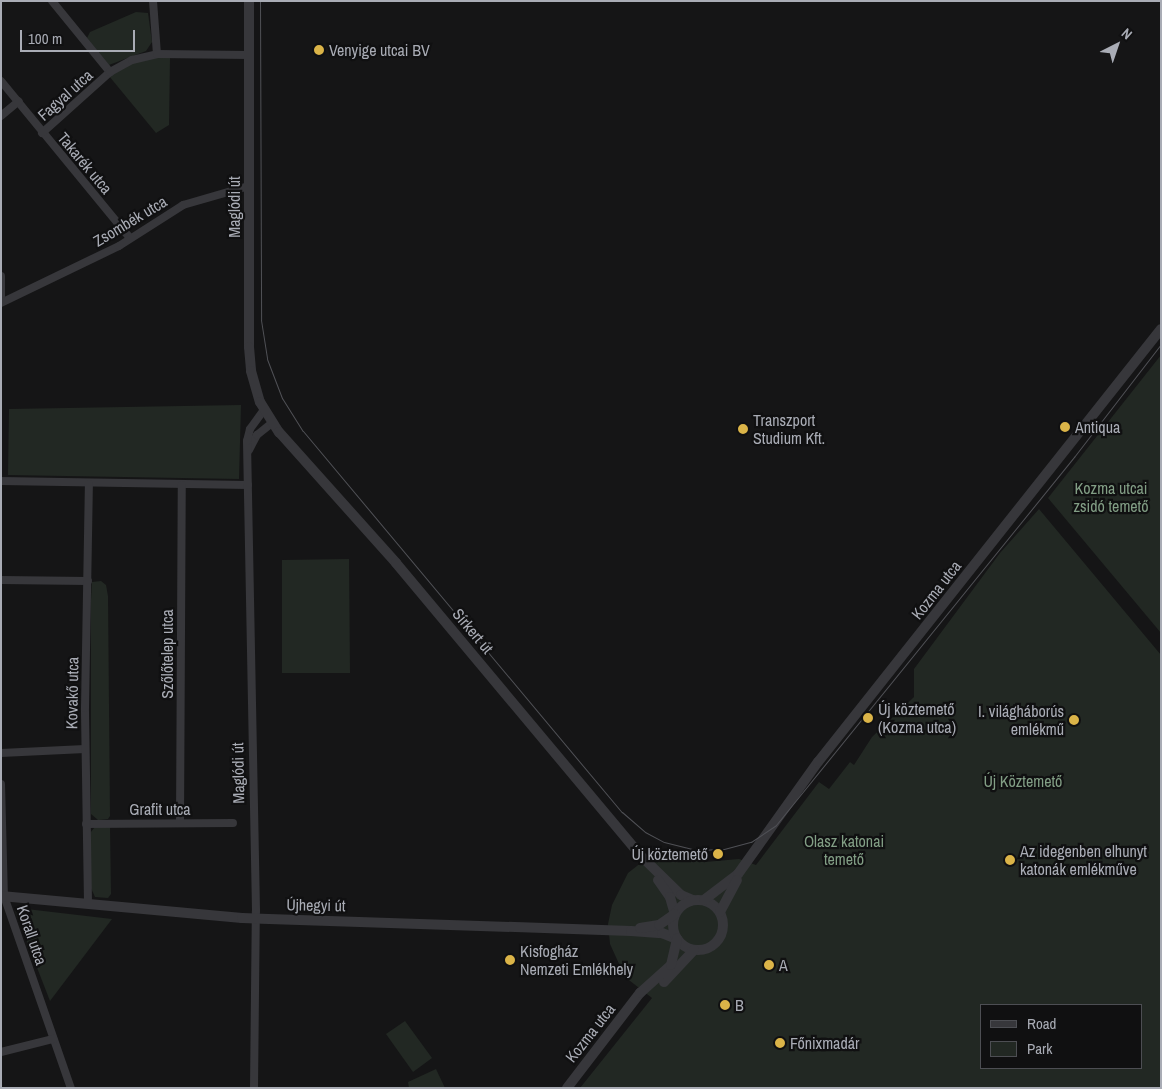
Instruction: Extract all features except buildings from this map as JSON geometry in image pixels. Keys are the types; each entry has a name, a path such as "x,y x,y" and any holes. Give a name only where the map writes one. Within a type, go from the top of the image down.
{"street":[{"path":"52,1 110,72"},
{"path":"153,1 157,54"},
{"name":"Maglódi út","path":"248,457 253,440 272,423 264,410 253,382 249,347 249,1"},
{"name":"Fagyal utca","path":"42,133 110,72 132,60 157,54 249,55"},
{"name":"Takarék utca","path":"1,81 130,238"},
{"path":"1,116 19,101"},
{"name":"Zsombék utca","path":"1,302 130,238 193,200 249,186"},
{"path":"1,276 1,302"},
{"name":"Kozma utca","path":"638,998 664,982 694,950 708,948 719,940 723,928 720,912 738,874 818,762 1161,329"},
{"name":"Maglódi út","path":"254,1088 256,919 248,434 264,410"},
{"name":"Sírkert út","path":"272,423 396,563 647,862 681,895 698,900"},
{"path":"1,482 182,486 248,485"},
{"name":"Kovakő utca","path":"88,903 85,749 89,484"},
{"name":"Szőlőtelep utca","path":"180,823 182,486"},
{"path":"1,580 88,581"},
{"path":"1,754 85,749"},
{"name":"Korall utca","path":"1,784 3,896 72,1088"},
{"name":"Grafit utca","path":"86,824 233,823"},
{"name":"Sírkert út","path":"647,862 670,896 676,914"},
{"name":"Kozma utca","path":"567,1088 638,998 671,965 677,939 673,929 676,914 684,904 698,900 738,874"},
{"name":"Újhegyi út","path":"3,896 256,919 631,931 662,933 677,939"},
{"path":"698,900 720,912"},
{"name":"Újhegyi út","path":"631,931 659,925 676,914"},
{"path":"677,939 694,950"},
{"path":"1,1052 54,1039"}],"green space":[{"path":"136,12 148,13 152,42 146,51 109,65 87,38 90,32"},
{"path":"151,58 170,58 169,125 156,133 109,76 128,63"},
{"name":"Kozma utcai zsidó temető","path":"1161,355 1161,633 1048,498"},
{"path":"241,405 239,479 8,475 9,409"},
{"name":"Új Köztemető","path":"1039,509 1161,655 1161,1088 580,1088 652,998 625,977 610,944 608,924 612,905 628,873 656,851 705,862 739,859 756,865 819,782 829,789 850,762 854,765 872,737 914,697 914,669 1000,553"},
{"path":"349,559 350,673 282,673 282,560"},
{"path":"101,581 106,585 108,596 110,816 108,819 98,820 91,814 91,599 92,582"},
{"path":"95,827 110,827 111,894 108,898 95,897 91,888 90,833"},
{"path":"18,908 112,919 50,1001 15,911"},
{"path":"405,1021 432,1058 413,1072 386,1034"},
{"path":"436,1069 445,1088 409,1088 408,1082"}],"tram line":[{"path":"260,1 261,320 267,359 282,398 303,431 622,812 645,832 664,842 695,850 724,849 751,842 776,825 1074,457 1161,344"}],"place":[{"name":"Venyige utcai BV","path":"319,50"},
{"name":"Antiqua","path":"1065,427"},
{"name":"Transzport Studium Kft.","path":"743,429"},
{"name":"Új köztemető (Kozma utca)","path":"868,718"},
{"name":"I. világháborús emlékmű","path":"1074,720"},
{"name":"Új köztemető","path":"718,854"},
{"name":"Az idegenben elhunyt katonák emlékműve","path":"1010,860"},
{"name":"Kisfogház Nemzeti Emlékhely","path":"510,960"},
{"name":"A","path":"769,965"},
{"name":"B","path":"725,1005"},
{"name":"Főnixmadár","path":"780,1043"}],"park label":[{"name":"Olasz katonai temető","path":"844,850"}]}
